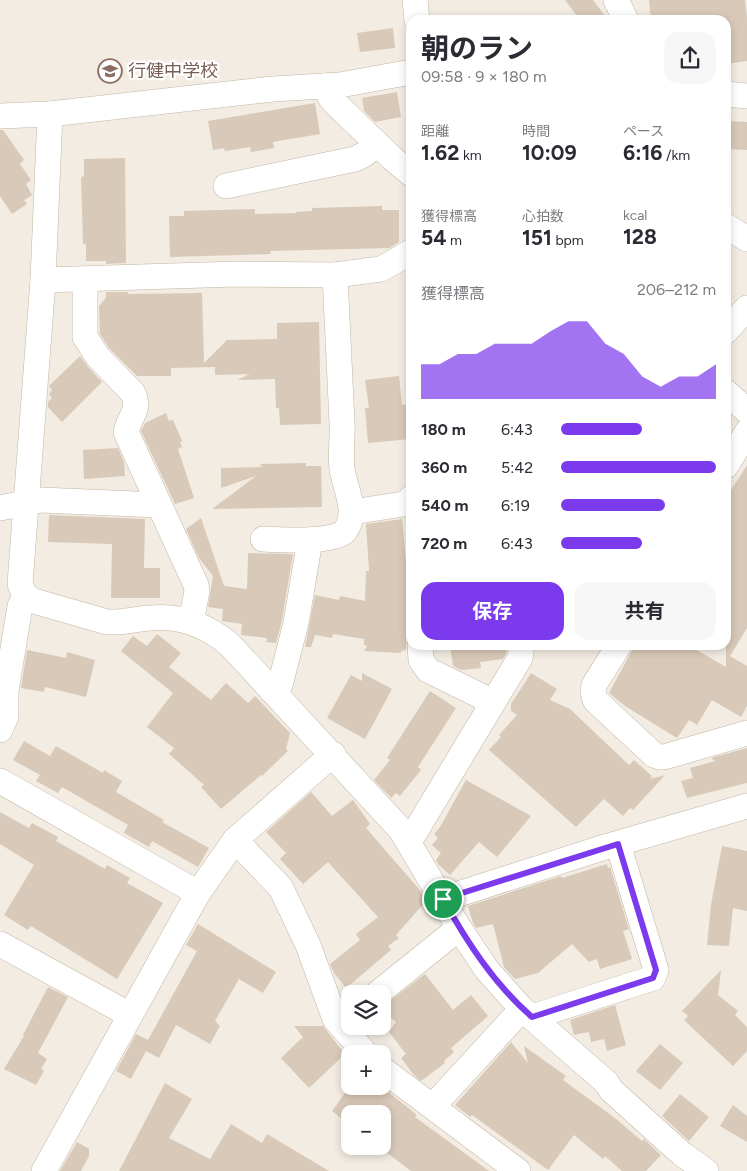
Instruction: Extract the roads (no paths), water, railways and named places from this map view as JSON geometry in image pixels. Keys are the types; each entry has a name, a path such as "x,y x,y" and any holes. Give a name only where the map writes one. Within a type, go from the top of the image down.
{"street":[{"path":"415,0 416,15"},
{"path":"616,0 624,15"},
{"path":"0,116 50,114 273,89 340,85 406,73"},
{"path":"325,86 330,97 337,105 406,169"},
{"path":"731,94 747,96"},
{"path":"50,114 43,280 20,584 25,596 34,601 107,622 116,623 150,618 172,618 191,622 224,640 333,754 402,830 459,928 487,970 527,1013 607,1083 611,1090 682,1154 706,1171"},
{"path":"226,186 355,159 378,144"},
{"path":"731,229 747,239"},
{"path":"43,280 237,274 335,275 381,269 406,255"},
{"path":"264,539 310,540 339,536 344,532 350,521 352,512 342,468 343,433 335,275"},
{"path":"85,279 85,337 98,356 134,393 136,409 126,432 196,585 197,591 191,622"},
{"path":"731,326 747,308"},
{"path":"731,397 747,411"},
{"path":"731,458 747,432"},
{"path":"0,508 41,500 159,505"},
{"path":"352,512 406,507"},
{"path":"273,692 280,685 296,623 310,540"},
{"path":"0,730 6,716 6,691 20,606 25,596"},
{"path":"420,650 424,667 493,702"},
{"path":"409,842 520,658 521,650"},
{"path":"616,650 594,685 595,700 654,755 664,756 747,733"},
{"path":"44,1171 198,893 235,840 333,754"},
{"path":"0,781 198,893"},
{"path":"443,899 747,806"},
{"path":"235,840 281,888 308,945 335,1019 358,1045"},
{"path":"433,1106 527,1013 653,978 656,970 618,844"},
{"path":"388,985 459,928"},
{"path":"0,944 130,1015"},
{"path":"391,1076 518,1171"}],"place":[{"name":"行健中学校","path":"110,71"}]}
